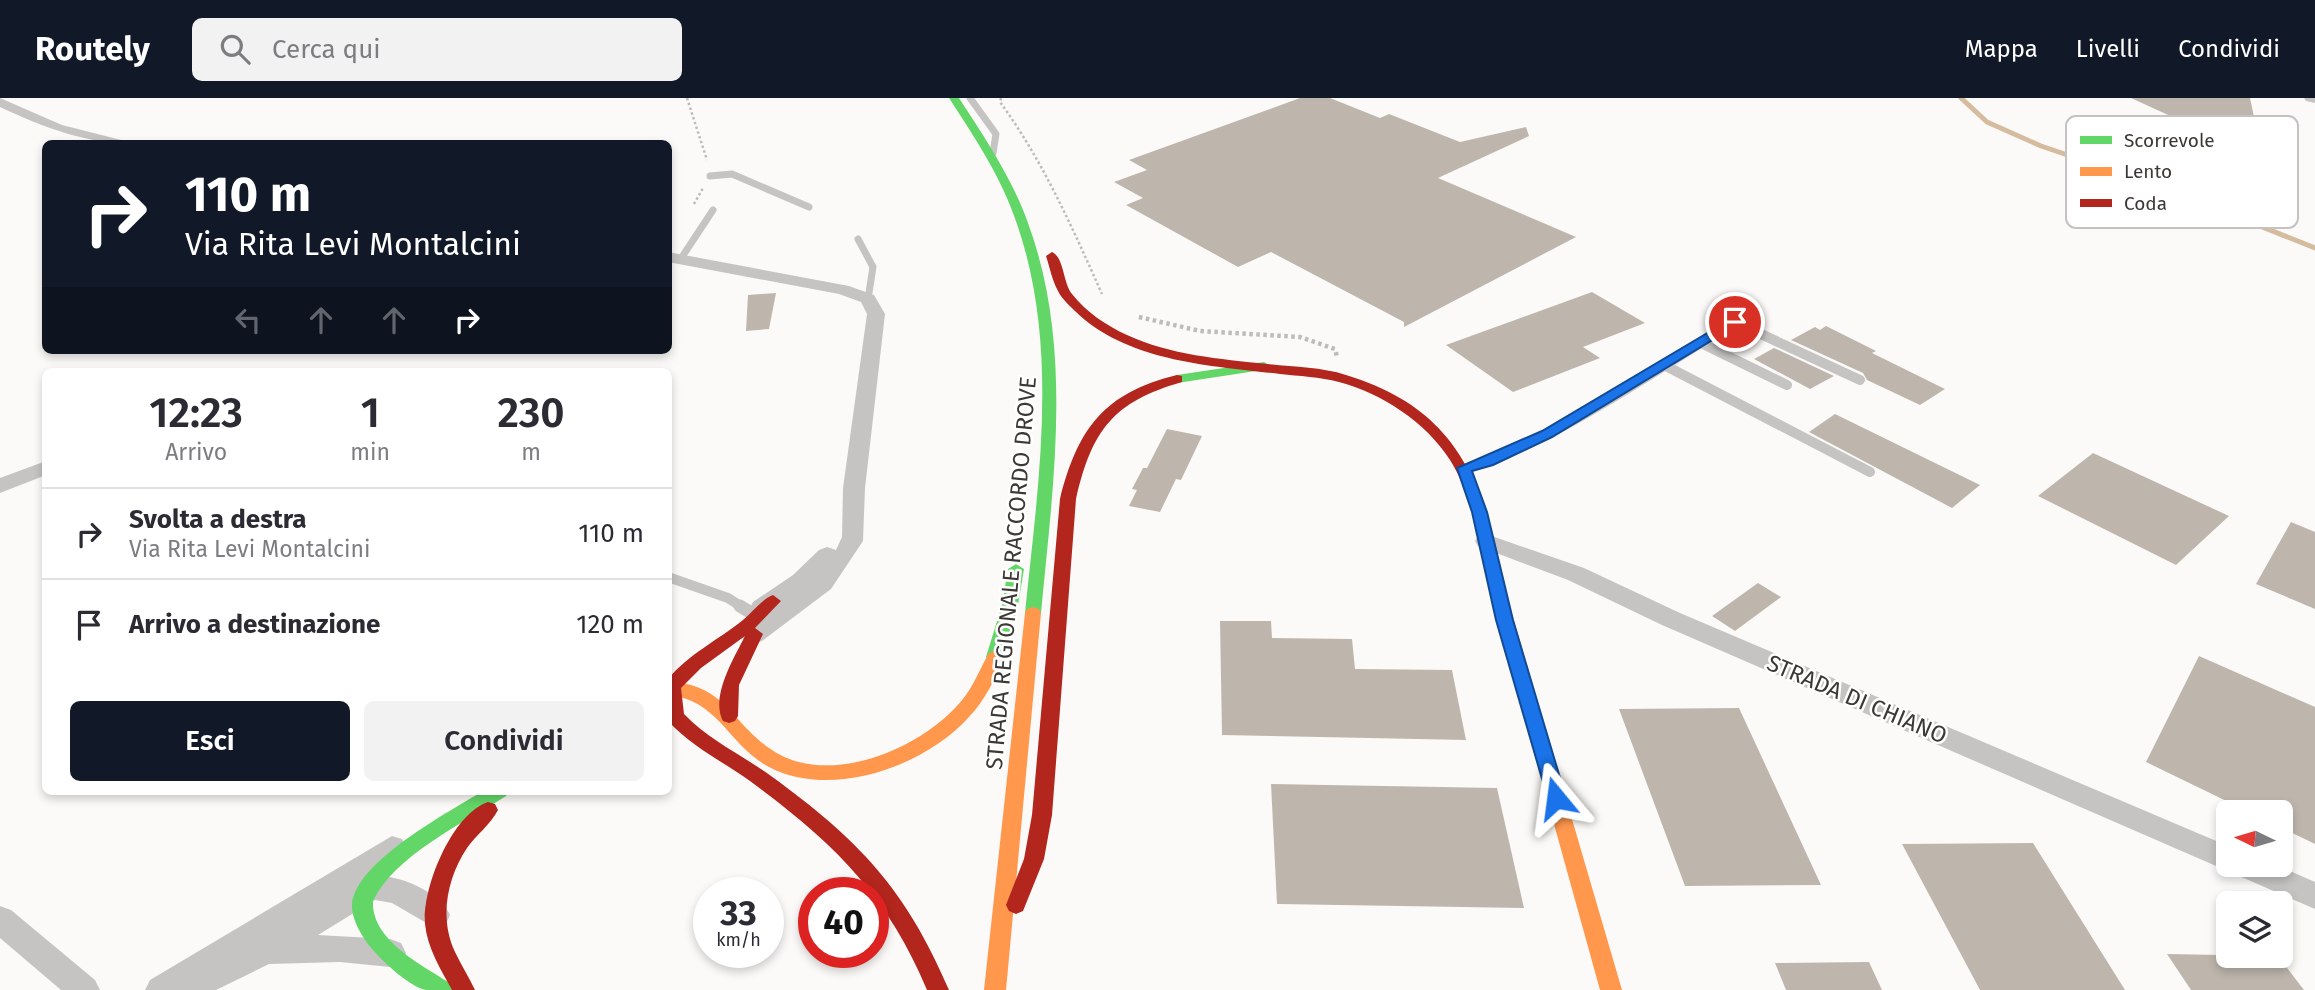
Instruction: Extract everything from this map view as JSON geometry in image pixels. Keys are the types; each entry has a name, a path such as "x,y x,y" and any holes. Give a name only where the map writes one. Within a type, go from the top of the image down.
{"main road":[{"name":"STRADA REGIONALE RACCORDO DROVE","path":"954,98 993,153 1010,186 1038,269 1050,348 1047,475 995,990"},
{"path":"1010,186 1034,207"},
{"path":"1046,236 1065,295 1086,317 1104,329 1161,351 1308,370 1342,378 1380,392 1417,414 1441,437 1464,468 1474,494 1513,650 1611,990"},
{"path":"1032,408 1040,370 1050,348"},
{"path":"1000,938 1030,869 1042,815 1068,499 1076,455 1097,422 1139,393 1192,375 1264,366"},
{"path":"672,684 692,689 729,716 760,752 778,764 801,769 854,768 886,760 916,748 954,721 990,675 1008,625 1017,557"},
{"path":"672,681 758,620 773,601"},
{"path":"729,716 730,685 753,624"},
{"path":"672,700 675,716 698,736 764,781 871,870 902,911 938,990"},
{"path":"672,735 698,736"},
{"path":"442,990 392,954 374,934 364,910 363,899 392,861 493,795"},
{"path":"464,990 444,948 435,915 447,872 479,804 505,795"}],"street":[{"path":"0,102 58,128 112,140"},
{"path":"672,681 753,624 807,597 836,567 853,537 851,516 876,314 868,299 843,290 674,258"},
{"path":"0,486 42,469"},
{"path":"753,624 773,601 822,561 851,516"},
{"name":"STRADA DI CHIANO","path":"1486,541 1576,574 1671,619 2216,854"},
{"path":"184,990 264,951 370,887 479,804"},
{"path":"162,990 286,914 479,804"},
{"path":"2272,877 2315,896"},
{"path":"286,914 332,896 370,887 393,888 435,915"},
{"path":"0,919 83,990"},
{"path":"264,951 340,948 392,954"}],"lane":[{"path":"970,98 996,134 993,153"},
{"path":"710,176 732,174 809,207"},
{"path":"674,258 713,210"},
{"path":"858,239 873,256 874,277 868,299"},
{"path":"1464,468 1488,462 1547,434 1735,322 1860,380"},
{"path":"1701,343 1787,385"},
{"path":"1664,365 1870,472"},
{"path":"672,578 728,598 753,624"}],"path":[{"path":"1002,98 1000,102 1024,135 1057,195 1104,298"},
{"path":"1132,314 1200,331 1300,337 1335,349 1342,378"}],"building":[{"path":"1300,98 1330,98 1380,118 1389,114 1460,142 1526,127 1529,136 1438,178 1576,237 1404,327 1404,322 1271,252 1238,267 1126,205 1143,198 1114,182 1147,170 1129,160"},
{"path":"2131,98 2250,98 2254,116 2170,116"},
{"path":"1592,292 1645,323 1583,347 1600,358 1513,392 1446,345"},
{"path":"776,293 769,329 746,331 748,295"},
{"path":"1826,326 1876,351 1872,353 1945,389 1920,405 1867,380 1863,373 1791,340 1815,327 1820,330"},
{"path":"1774,348 1834,376 1810,389 1754,359"},
{"path":"1835,414 1980,485 1952,508 1809,432"},
{"path":"1167,429 1202,436 1181,480 1176,479 1160,512 1129,506 1137,490 1132,489 1143,468 1147,468"},
{"path":"2093,453 2229,516 2176,565 2038,496"},
{"path":"2291,522 2315,532 2315,609 2256,584"},
{"path":"1758,583 1781,597 1735,631 1712,616"},
{"path":"1220,621 1271,621 1272,638 1352,639 1355,669 1452,670 1466,740 1222,735"},
{"path":"2199,656 2315,707 2315,844 2293,833 2293,800 2224,800 2146,762"},
{"path":"1739,708 1821,885 1685,886 1619,709"},
{"path":"1271,784 1497,788 1524,908 1277,904"},
{"path":"2033,843 2125,990 1980,990 1902,844"},
{"path":"2167,954 2216,955 2216,968 2287,968 2304,990 2191,990"},
{"path":"1869,962 1882,990 1786,990 1775,963"}],"waterway":[{"path":"1961,98 1987,122 2066,154"},
{"path":"2265,228 2315,248"}],"traffic: fast":[{"path":"954,98 995,161 1022,223 1040,284 1048,346 1049,409 1033,613"},
{"path":"1177,379 1264,366"},
{"path":"995,657 1010,605 1016,569"},
{"path":"442,990 385,949 369,927 363,901 370,886 401,855 493,795"}],"traffic: slow":[{"path":"1499,597 1611,990"},
{"path":"995,990 1033,613"},
{"path":"672,688 702,696 715,705 763,754 778,763 800,770 848,771 896,756 939,733 963,713 984,682 995,657"}],"traffic: jam":[{"path":"1052,256 1067,296 1091,320 1122,338 1194,359 1342,378"},
{"path":"1342,378 1383,395 1415,414 1439,435 1457,460 1471,488 1482,520 1499,597"},
{"path":"1016,905 1034,859 1042,815 1068,499 1074,475 1081,454 1101,420 1132,395 1177,379"},
{"path":"773,601 749,624 682,674 672,687 675,716 702,740 784,795 864,866 906,922 938,990"},
{"path":"729,716 730,685 754,634"},
{"path":"464,990 440,942 436,925 438,894 442,878 457,847 488,810"}],"route":[{"path":"1556,798 1492,572 1479,512 1464,468 1488,462 1547,434 1735,322"}]}
